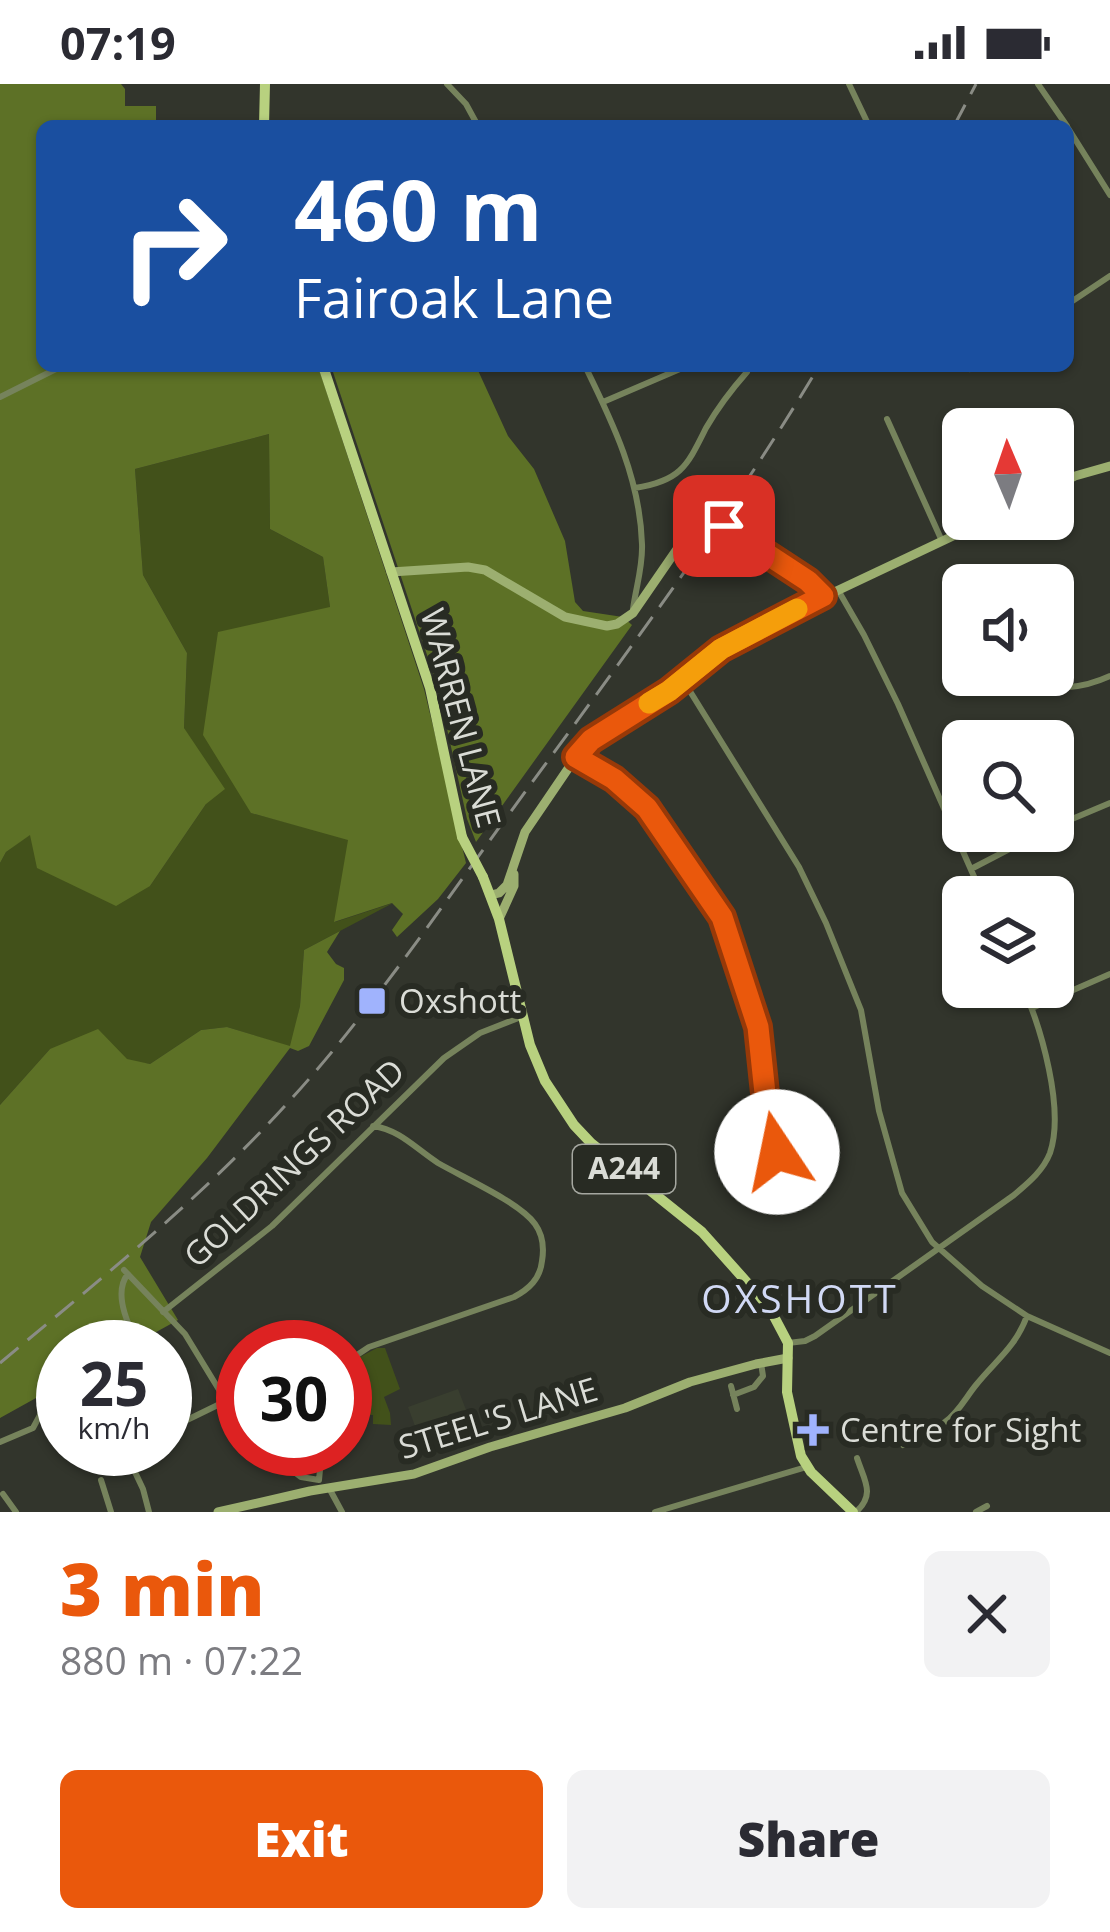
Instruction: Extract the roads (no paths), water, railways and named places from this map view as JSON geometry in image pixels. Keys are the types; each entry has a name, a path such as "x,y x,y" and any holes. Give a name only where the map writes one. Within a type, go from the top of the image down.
{"main road":[{"path":"265,84 265,120"},
{"name":"WARREN LANE","path":"325,372 430,688 462,837 499,919 536,1064 590,1144 702,1232 769,1307 788,1343"},
{"path":"1074,476 1110,466"},
{"path":"391,572 477,568 494,573 565,617 607,626 633,613 695,523 711,518 808,581 823,596"},
{"path":"499,919 514,886 515,857 526,832 591,740 737,638 942,541"},
{"path":"491,896 503,890 513,869"},
{"path":"788,1343 788,1402 796,1442 806,1467 854,1512"},
{"name":"STEEL'S LANE","path":"218,1512 323,1486 414,1474 625,1408 690,1382 788,1358"}],"street":[{"path":"447,84 475,120"},
{"path":"849,84 866,120"},
{"path":"1038,84 1063,120"},
{"path":"1074,137 1110,196"},
{"path":"1074,300 1110,276"},
{"path":"0,397 50,372"},
{"path":"588,372 635,488 642,549 633,613"},
{"path":"603,402 673,372"},
{"path":"635,488 657,484 686,465 707,426 747,372"},
{"path":"887,419 942,541"},
{"path":"838,590 898,704 974,876"},
{"path":"1074,686 1110,676"},
{"path":"683,680 800,867 826,923 861,1010 879,1112 902,1193 938,1249 982,1286 1027,1316 1110,1353"},
{"path":"576,757 614,779 647,808 722,917 758,1027 767,1112 778,1160 774,1174 740,1199"},
{"path":"1074,818 1110,803"},
{"path":"971,869 1004,852"},
{"path":"1074,990 1110,974"},
{"path":"788,1343 810,1339 1032,1180 1050,1152 1054,1122 1041,1034 1032,1008"},
{"name":"GOLDRINGS ROAD","path":"163,1312 272,1226 459,1046 521,1018"},
{"path":"390,1110 394,1130"},
{"path":"372,1346 514,1297 532,1285 541,1266 541,1238 526,1215 440,1164 394,1130 373,1126"},
{"path":"126,1320 122,1282 126,1272 185,1334 216,1385"},
{"path":"903,1445 958,1409 1020,1335 1027,1316"},
{"path":"734,1395 754,1387 763,1376 761,1363"},
{"path":"731,1386 737,1409"},
{"path":"0,1442 36,1421"},
{"path":"854,1512 868,1493 857,1458"},
{"path":"655,1512 806,1467"},
{"path":"137,1476 148,1512"},
{"path":"300,1476 323,1486 342,1512"},
{"path":"323,1476 323,1486"},
{"path":"101,1480 111,1512"},
{"path":"3,1494 16,1512"},
{"path":"976,1512 987,1506"}],"railway":[{"path":"957,120 976,84"},
{"path":"0,1363 216,1176 343,1038 669,593 815,372"}],"place":[{"name":"Oxshott","path":"372,1001"},
{"name":"Centre for Sight","path":"813,1430"}],"district":[{"name":"OXSHOTT","path":"800,1299"}]}
